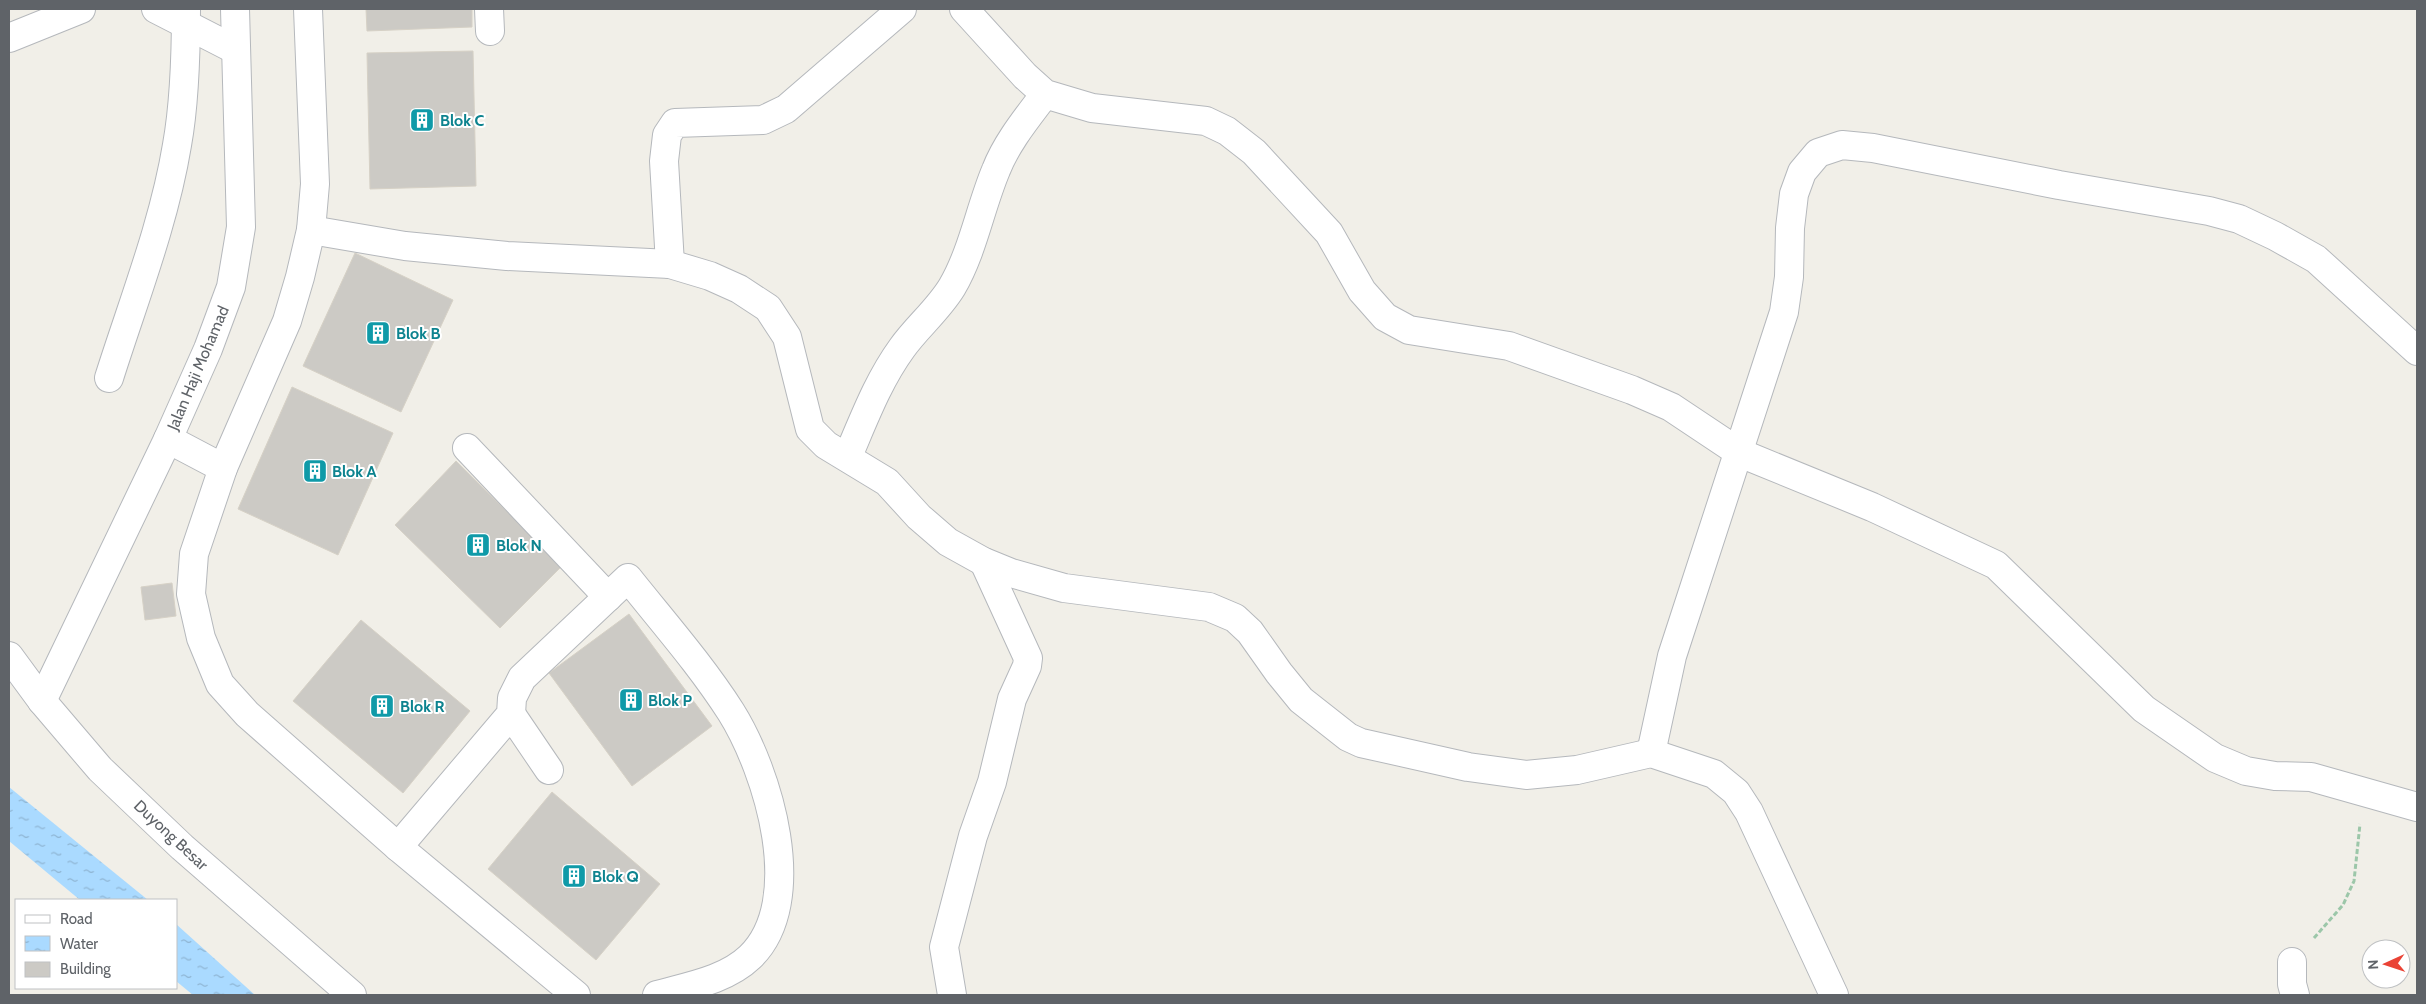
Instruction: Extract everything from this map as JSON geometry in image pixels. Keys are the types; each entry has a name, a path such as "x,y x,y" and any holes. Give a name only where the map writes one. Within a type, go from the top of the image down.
{"street":[{"path":"9,38 82,9"},
{"path":"156,9 186,17 236,50"},
{"name":"Jalan Haji Mohamad","path":"42,701 168,439 208,349 231,287 241,227 234,9"},
{"path":"308,9 315,184 311,230 300,277 286,321 223,468 194,554 191,594 200,638 220,684 247,714 398,847 576,995"},
{"path":"670,264 664,161 667,135 675,123 762,120 786,109 902,9"},
{"path":"964,9 1025,76 1045,94 1092,108 1206,121 1227,131 1254,152 1329,234 1362,291 1385,317 1409,330 1509,346 1632,390 1671,407 1740,453 1872,507 1996,565 2144,709 2215,758 2246,771 2275,776 2311,777 2417,807"},
{"path":"109,378 159,220 177,145 183,88 186,17"},
{"path":"848,456 880,381 903,347 933,314 952,286 967,252 996,168 1013,137 1045,94"},
{"path":"1651,752 1672,656 1740,453 1784,312 1789,277 1794,194 1802,172 1818,153 1842,145 1873,148 2060,185 2209,211 2239,219 2275,236 2316,259 2417,351"},
{"path":"311,230 405,246 508,256 670,264 710,276 732,286 768,308 787,338 810,429 826,445 848,456 887,482 919,517 948,542 984,562 1011,573 1064,588 1209,607 1236,618 1250,632 1279,673 1302,700 1348,737 1361,743 1468,767 1526,774 1578,770 1651,752 1714,774 1736,792 1749,812 1834,995"},
{"path":"168,439 223,468"},
{"path":"467,448 608,597"},
{"path":"952,995 944,947 973,836 992,782 1012,699 1027,666 1028,658 984,562"},
{"path":"398,847 511,714 512,698 522,678 628,578 699,666 732,714 757,765 772,816 779,854 779,894 769,930 751,957 723,976 657,995"},
{"name":"Duyong Besar","path":"9,656 42,701 100,769 182,847 352,995"},
{"path":"511,714 549,770"},
{"path":"2292,962 2292,984 2295,995"}],"path":[{"path":"2292,962 2343,905 2354,881 2364,791"}],"water":[{"path":"9,787 147,899 79,899 9,841"},
{"path":"178,926 255,995 193,995 178,983"}],"building":[{"path":"366,9 472,9 472,27 367,31"},
{"name":"Blok C","path":"473,51 476,186 370,189 367,53"},
{"name":"Blok B","path":"355,253 453,300 401,412 303,366"},
{"name":"Blok A","path":"292,387 393,433 338,555 238,509"},
{"name":"Blok N","path":"456,461 562,566 500,628 395,525"},
{"path":"172,583 176,616 145,620 141,587"},
{"name":"Blok P","path":"629,614 712,726 632,786 549,673"},
{"name":"Blok R","path":"361,620 470,711 403,793 293,701"},
{"name":"Blok Q","path":"552,792 660,884 596,960 488,869"}],"place":[{"name":"Blok C","path":"422,120"},
{"name":"Blok B","path":"378,333"},
{"name":"Blok A","path":"315,471"},
{"name":"Blok N","path":"478,545"},
{"name":"Blok P","path":"631,700"},
{"name":"Blok R","path":"382,706"},
{"name":"Blok Q","path":"574,876"}]}
